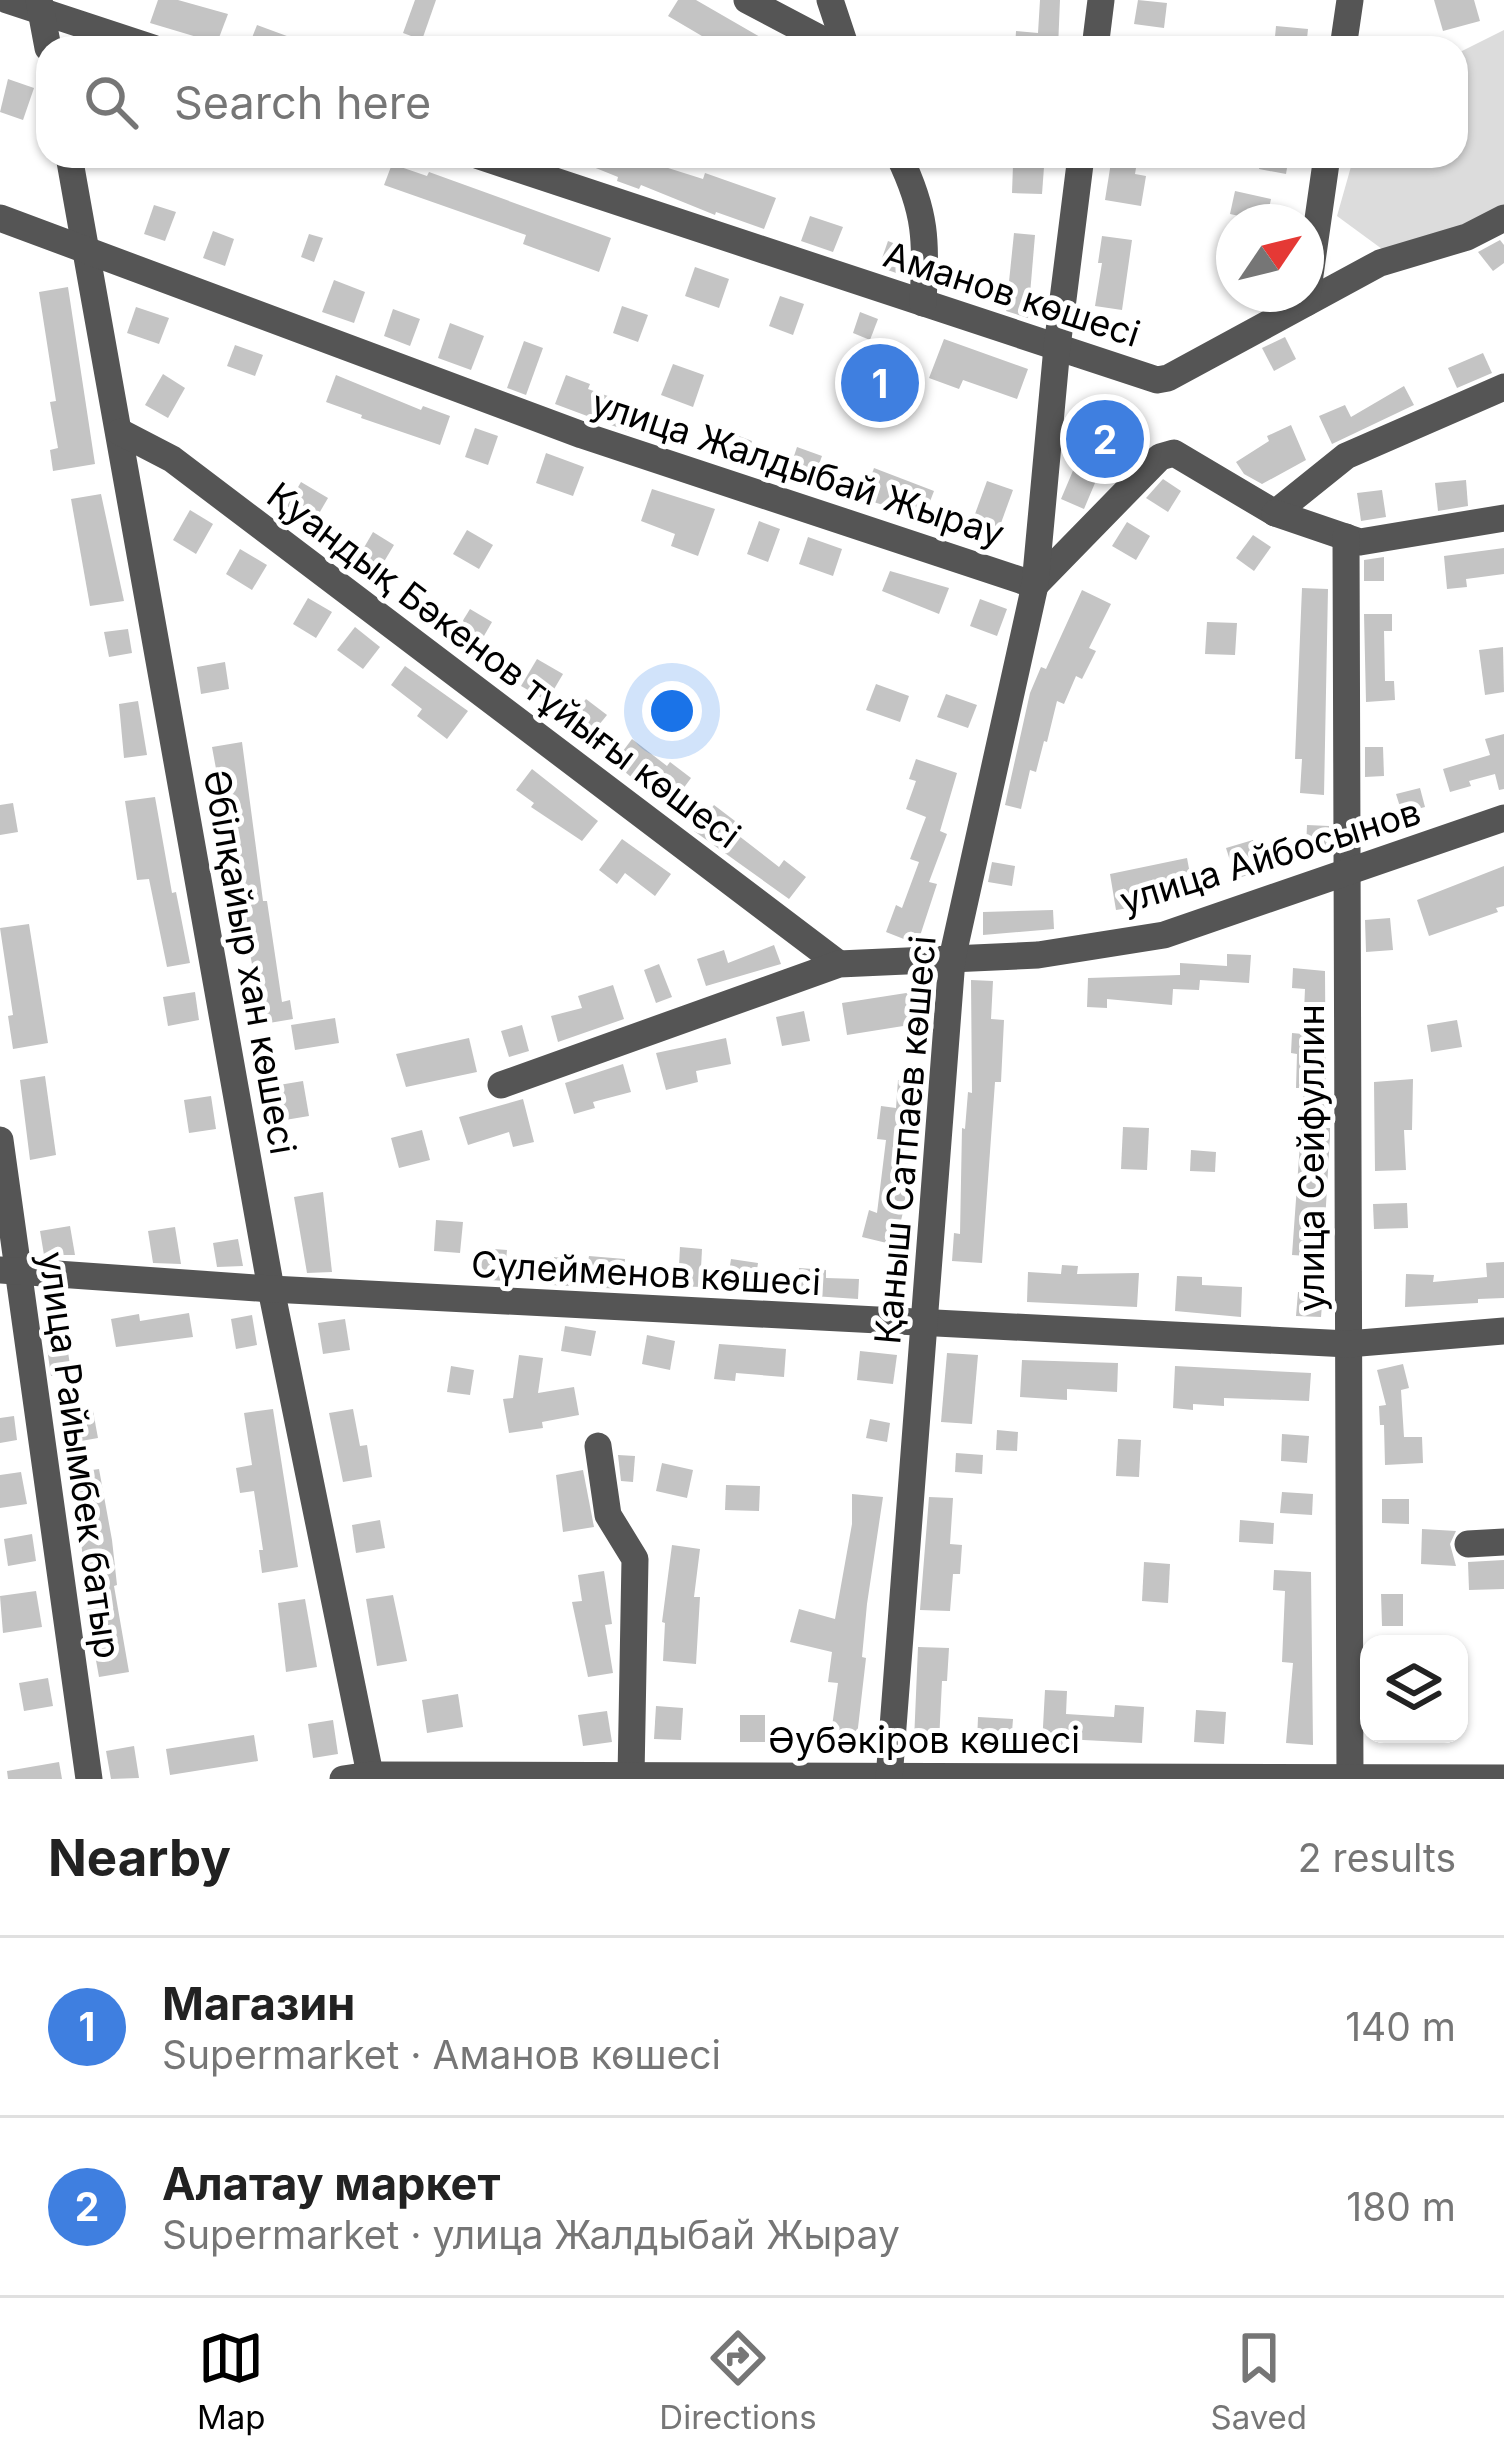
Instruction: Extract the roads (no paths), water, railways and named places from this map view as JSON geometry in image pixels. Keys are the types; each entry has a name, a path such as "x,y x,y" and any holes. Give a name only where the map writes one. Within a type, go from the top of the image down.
{"street":[{"path":"7,0 40,6 121,36"},
{"path":"747,0 818,36"},
{"path":"830,0 839,36"},
{"path":"1096,36 1101,0"},
{"path":"1345,36 1350,0"},
{"path":"40,6 46,36"},
{"name":"Әбілқайыр хан көшесі","path":"70,168 361,1778"},
{"name":"Аманов көшесі","path":"515,168 1157,380 1168,379 1290,312"},
{"path":"905,168 920,198 926,242 923,303"},
{"name":"Қаныш Сатпаев көшесі","path":"890,1777 952,959 1035,585 1079,168"},
{"path":"1320,204 1325,168"},
{"name":"улица Жалдыбай Жырау","path":"0,218 582,435 1035,585 1160,457 1174,453 1275,513 1346,537"},
{"name":"Аманов көшесі","path":"1324,293 1380,263 1467,237 1504,218"},
{"path":"1275,513 1346,456 1504,387"},
{"name":"Қуандық Бәкенов тұйығы көшесі","path":"120,432 172,459 839,964"},
{"path":"1346,537 1360,542 1504,518"},
{"name":"улица Сейфуллин","path":"1346,537 1350,1778"},
{"name":"улица Айбосынов","path":"501,1085 839,964 1038,955 1164,934 1504,818"},
{"name":"улица Райымбек батыр","path":"0,1140 9,1271 89,1779"},
{"name":"Сүлейменов көшесі","path":"9,1271 271,1289 1348,1344 1504,1330"},
{"path":"598,1445 608,1515 635,1559 631,1776"},
{"path":"1468,1544 1504,1542"},
{"name":"Әубәкіров көшесі","path":"361,1778 1504,1778"}],"place":[{"name":"Магазин","path":"880,383"},
{"name":"Алатау маркет","path":"1105,439"}]}
